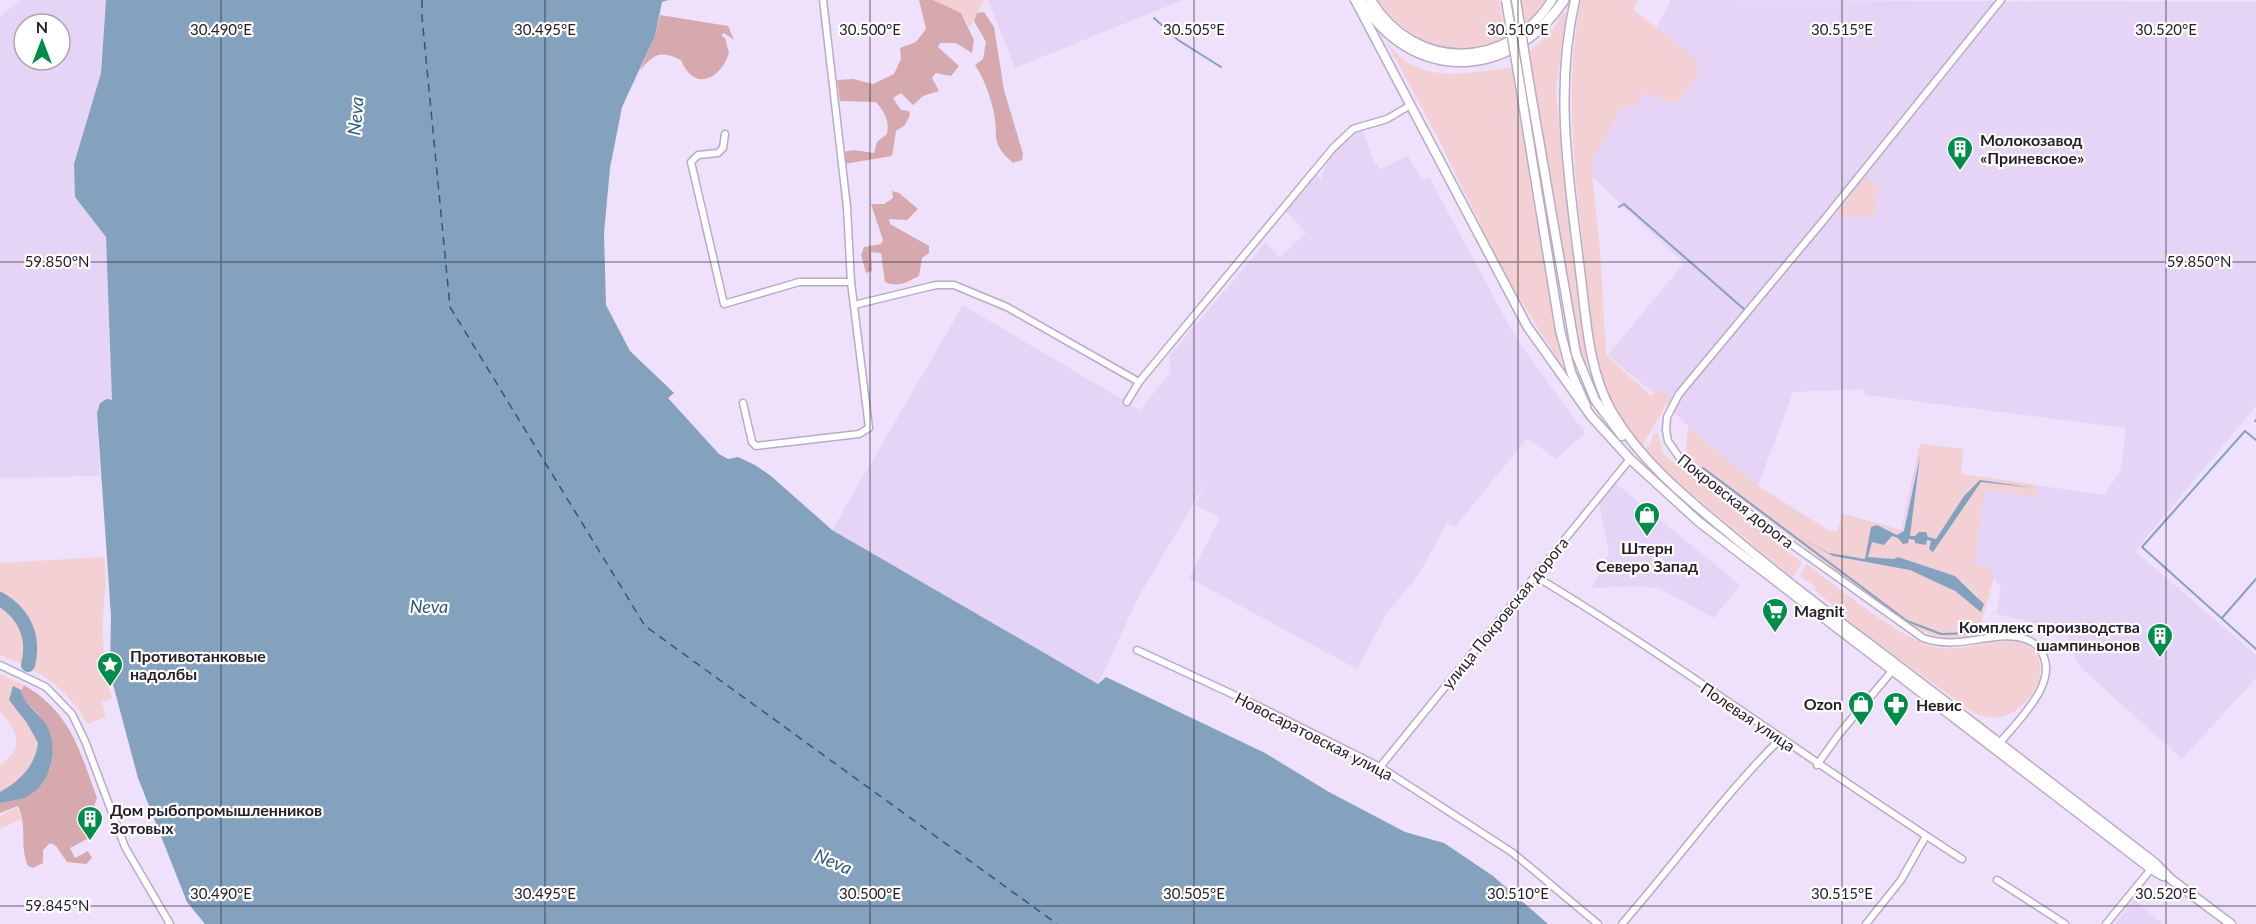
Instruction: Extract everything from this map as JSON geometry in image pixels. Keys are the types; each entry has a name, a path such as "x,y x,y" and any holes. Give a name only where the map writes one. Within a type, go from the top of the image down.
{"main road":[{"path":"1355,0 1527,326 1591,416 1630,459 1699,522 1892,671 1998,746 2155,863 2172,880 2231,924"},
{"path":"1361,0 1380,27 1406,46 1432,57 1461,61 1491,58 1519,47 1549,21 1564,0"},
{"path":"1371,0 1382,17 1407,38 1438,51 1463,54 1492,50 1516,38 1536,21 1552,0"},
{"path":"1506,0 1560,330 1576,386 1591,416"},
{"path":"1516,0 1576,354 1587,387 1602,412 1677,489 1754,555 2151,869 2172,880"},
{"path":"1575,0 1566,49 1563,109 1584,303 1597,379 1612,413 1636,448"}],"street":[{"path":"743,403 752,442 756,446 867,431 851,282 847,207 823,0"},
{"name":"Покровская дорога","path":"1998,746 2036,696 2046,676 2043,653 2034,643 2021,637 2005,636 1949,644 1923,638 1770,529 1683,463 1668,441 1666,430 1667,417 1679,394 1808,239 2001,0"},
{"path":"1127,402 1139,382 1282,213 1333,148 1353,129 1387,119 1409,106"},
{"path":"725,134 723,148 718,153 698,155 691,162 724,304 799,282 851,282"},
{"path":"854,305 936,285 954,285 1007,307 1139,382"},
{"name":"улица Покровская дорога","path":"1380,767 1630,459"},
{"name":"Полевая улица","path":"1535,576 1591,609 1817,765 1962,859"},
{"name":"Новосаратовская улица","path":"1137,650 1258,706 1380,767 1513,853 1598,924"},
{"path":"0,665 46,687 72,714 86,741 125,848 170,924"},
{"path":"1817,765 1839,734 1892,671"},
{"path":"1622,924 1688,848 1736,782 1780,739"},
{"path":"1866,924 1900,880 1926,836"},
{"path":"2106,924 2151,869"},
{"path":"1997,880 2065,924"}],"shaded area":[{"path":"20,0 106,0 101,73 74,164 75,197 106,237 112,401 97,413 100,476 0,478 0,17"},
{"path":"919,0 933,0 961,13 974,40 972,53 956,43 940,43 938,47 959,66 951,76 936,73 932,78 939,91 923,96 913,105 901,93 893,98 901,110 909,111 910,115 905,125 896,131 892,156 844,164 842,152 854,150 874,153 877,142 887,134 888,125 884,113 876,102 840,101 837,80 853,79 873,84 894,74 901,59 900,48 916,42 926,29"},
{"path":"933,0 984,0 970,27 961,13"},
{"path":"988,0 1183,0 1015,68"},
{"path":"1376,0 1499,0 1505,39 1486,46 1468,48 1450,48 1433,44 1402,27"},
{"path":"1521,0 1545,0 1526,25"},
{"path":"1581,0 1638,0 1633,9 1699,62 1696,78 1680,100 1669,103 1646,91 1634,107 1622,107 1591,164 1600,248 1606,355 1651,396 1658,388 1670,398 1642,446 1622,423 1607,395 1593,334 1573,132 1573,66"},
{"path":"1671,0 2256,2 2256,406 2135,551 2256,655 2256,678 2182,759 2079,666 2064,630 1996,614 2001,588 1994,577 1834,543 1763,502 1666,404 1608,355 1684,263 1583,168","holes":["1864,389 1865,395 2126,428 2121,470 2104,495 1961,474 1963,449 1920,444 1901,530 1843,514 1837,532 1828,530 1758,486 1793,392"]},
{"path":"984,12 994,27 1004,90 1023,154 1022,160 1013,163 1000,149 996,138 992,104 975,65 983,59 986,42 974,21 977,13"},
{"path":"1564,12 1566,13 1556,90 1562,160 1587,363 1584,363 1566,286 1546,169 1530,51 1554,28"},
{"path":"660,15 728,26 734,40 724,33 721,35 725,38 729,53 720,70 713,76 700,79 686,70 681,60 667,55 658,55 640,70 655,36"},
{"path":"1387,43 1404,60 1428,71 1456,74 1511,67 1562,367 1504,273 1440,142"},
{"path":"1363,131 1373,160 1380,169 1408,156 1422,180 1429,177 1517,340 1585,433 1556,459 1528,439 1525,441 1455,527 1447,523 1419,574 1387,613 1357,669 1189,578 1220,517 1195,505 1209,477 1138,598 1098,684 832,530 963,305 1140,410 1170,373 1170,355 1266,242 1279,258 1306,233 1286,211 1315,174 1321,179 1328,160 1355,132"},
{"path":"1865,178 1879,187 1874,217 1836,215"},
{"path":"892,191 899,193 918,209 907,220 889,219 890,224 929,246 929,253 922,258 919,276 898,284 885,282 881,253 871,252 872,271 866,273 861,255 864,247 881,244 883,240 871,204 884,204 893,198"},
{"path":"1688,427 1758,486 1828,530 1837,532 1843,514 1901,530 1920,444 1963,449 1961,474 2038,485 2036,497 1985,490 1974,564 1988,567 1994,577 1979,631 1968,637 1946,638 1922,631 1891,613 1692,461 1686,451","holes":["1917,465 1921,465 1910,536 1936,539 1980,480 2036,489 1981,482 1930,551 1931,541 1915,543 1915,540 1891,536 1872,541 1868,557 1894,559 1899,557 1955,576 1978,596 1981,611 1947,586 1918,572 1851,560 1831,553 1865,559 1871,527 1877,525 1901,535"]},
{"path":"1654,433 1658,434 1663,454 1802,563 1792,577 1677,482 1644,449 1651,442"},
{"path":"1615,483 1740,585 1714,618 1659,588 1634,586 1592,588 1609,553 1599,503"},
{"path":"104,557 106,580 103,618 104,648 112,698 102,702 106,717 88,724 70,699 51,681 28,667 0,655 0,563"},
{"path":"1807,564 1891,626 1926,644 1941,648 2004,641 2026,645 2034,651 2039,660 2039,679 2035,689 2022,706 2005,716 1989,717 1974,713 1829,608 1832,604 1814,590 1816,587 1800,576"},
{"path":"0,674 24,685 21,690 13,687 9,700 27,723 38,743 30,766 20,778 0,792 0,765 13,752 16,739 11,725 0,711"},
{"path":"24,685 40,696 63,720 78,748 97,798 94,806 80,820 83,829 91,837 70,848 75,858 88,851 92,858 86,864 67,862 56,846 50,843 43,850 43,863 33,868 28,866 24,850 23,822 18,806 0,813 0,803 20,799 50,769 52,753 49,736 43,721 22,698"},
{"path":"17,807 22,819 0,829 0,816"},
{"path":"2134,900 2162,923 2114,924"}],"water":[{"name":"Neva","path":"106,0 668,0 662,2 655,36 622,107 610,168 604,233 606,305 630,351 674,393 668,398 719,454 728,459 738,457 755,465 771,476 832,530 1098,684 1106,677 1265,753 1329,792 1405,832 1444,843 1493,876 1548,924 205,924 187,902 138,778 110,673 111,616 97,413 100,403 107,399 112,400 106,237 75,197 74,164 101,73"},
{"path":"1920,456 1910,536 1926,532 1928,537 1936,539 1964,496 1980,480 2036,488 1981,482 1933,552 1929,549 1931,541 1927,540 1926,545 1909,539 1908,543 1903,544 1898,538 1892,536 1884,545 1872,542 1868,557 1894,559 1898,557 1955,576 1984,604 1981,612 1955,591 1910,570 1833,556 1798,536 1829,553 1865,559 1871,527 1877,525 1897,535 1904,531"},
{"path":"13,686 21,690 27,703 45,723 52,741 52,761 44,780 31,794 0,803 0,792 14,783 30,766 38,743 27,723 9,700"}],"waterway":[{"path":"1154,18 1178,40 1221,67"},
{"path":"1619,207 1624,204 1745,310"},
{"path":"2256,440 2245,431 2142,547 2256,649"},
{"path":"1703,468 1907,621 1941,634 1975,633"},
{"path":"2222,618 2256,579"},
{"path":"0,599 16,612 26,628 30,645 28,665"}],"ferry route":[{"path":"422,0 450,307 645,626 1057,924"}],"place":[{"name":"Молокозавод «Приневское»","path":"1960,172"},
{"name":"Штерн Северо Запад","path":"1647,538"},
{"name":"Magnit","path":"1775,634"},
{"name":"Комплекс производства шампиньонов","path":"2160,659"},
{"name":"Противотанковые надолбы","path":"110,688"},
{"name":"Ozon","path":"1861,727"},
{"name":"Невис","path":"1896,728"},
{"name":"Дом рыбопромышленников Зотовых","path":"90,842"}]}
